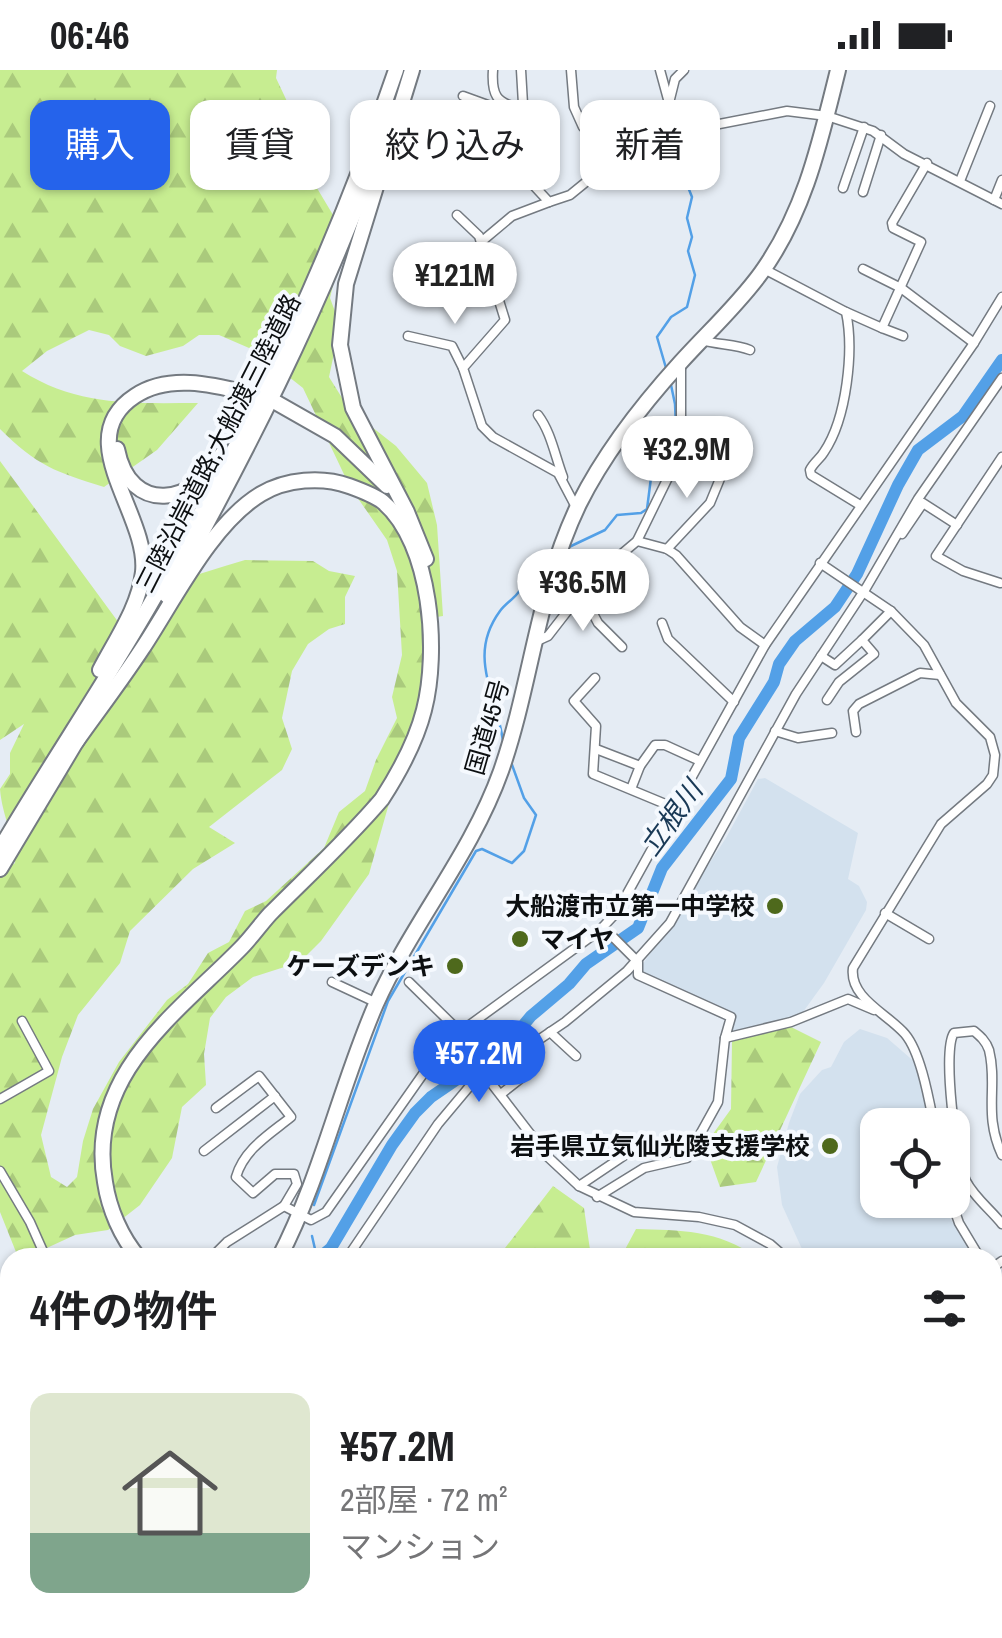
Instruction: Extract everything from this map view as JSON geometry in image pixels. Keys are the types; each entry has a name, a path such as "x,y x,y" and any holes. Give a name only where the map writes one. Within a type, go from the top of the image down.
{"highway":[{"name":"三陸沿岸道路;大船渡三陸道路","path":"0,869 246,427 300,313 396,70"},
{"name":"三陸沿岸道路;大船渡三陸道路","path":"0,849 162,603 276,392 410,70"},
{"path":"133,1248 113,1214 104,1177 103,1137 113,1094 131,1059 382,799 419,727 430,680 432,624 423,576 401,515 353,408 342,366 340,332 346,284 410,70"},
{"name":"国道45号","path":"283,1248 299,1216 377,1003 481,821 512,736 532,642 556,559 577,509 626,427 764,269 798,210 838,70"},
{"path":"72,740 133,607 143,572 138,528 109,456 109,435 116,415 134,396 169,384 199,383 245,397 170,393 138,405 122,422 118,455 126,476 150,492 169,496 186,492 207,477 300,313"},
{"path":"275,406 352,462 401,515"},
{"path":"72,740 207,550 241,510 263,492 295,482 327,481 343,484 401,515"}],"street":[{"path":"493,70 494,92 499,100"},
{"path":"521,70 523,100"},
{"path":"571,70 574,107 580,120"},
{"path":"660,70 668,100"},
{"path":"670,100 675,79 684,70"},
{"path":"463,96 474,100"},
{"path":"960,182 990,106"},
{"path":"720,123 787,110 827,116 882,135 896,149 998,202 1002,180"},
{"path":"844,188 864,128"},
{"path":"864,192 882,135"},
{"path":"882,328 921,242 893,228 892,223 927,163"},
{"path":"481,242 512,216 570,195 580,187"},
{"path":"537,190 548,202"},
{"path":"457,215 481,242 505,320 463,368"},
{"path":"764,269 846,312 903,336"},
{"path":"863,269 901,288 974,343"},
{"path":"284,1206 311,1220 326,1212 412,1086 458,1037 606,930 765,645 824,566 860,504 1002,297"},
{"path":"846,312 849,367 843,401 824,454 810,470 811,475 860,504"},
{"path":"408,336 452,346 487,432 552,468 564,481"},
{"path":"702,340 750,350"},
{"path":"532,642 548,636 581,591 637,541 681,451 681,362"},
{"path":"864,589 918,499 1002,378"},
{"path":"538,415 548,427 549,441 577,509"},
{"path":"666,549 710,503 724,469 722,461 700,451 681,451"},
{"path":"1000,583 936,556 1002,457"},
{"path":"355,1248 438,1124 484,1072 550,1032 636,960 670,923 775,732 922,503 956,525"},
{"path":"637,541 666,549 740,627 765,645"},
{"path":"824,566 864,589 924,645 956,703 998,746 999,764 987,784 940,824 860,954 852,976 864,997 908,1038 929,1108"},
{"path":"581,591 598,622 622,647"},
{"path":"821,656 835,664 891,611"},
{"path":"662,623 668,639 734,702"},
{"path":"827,700 839,682 874,654 862,640"},
{"path":"856,732 853,711 859,704 920,673 940,675"},
{"path":"594,678 574,702 595,722 593,774 675,808"},
{"path":"775,732 798,738 832,732"},
{"path":"631,789 649,750 659,744 700,761"},
{"path":"596,749 640,766"},
{"path":"886,913 928,939"},
{"path":"597,1196 644,1168 687,1158 718,1102 731,1017 641,977 636,971 636,960 606,930"},
{"path":"332,982 377,1003"},
{"path":"409,982 458,1037 548,1157 579,1186 634,1212 698,1217 735,1225 775,1248"},
{"path":"725,1038 791,1022 848,998 885,1015"},
{"path":"0,1099 49,1071 22,1021"},
{"path":"1002,1155 990,1113 989,1051 974,1031 954,1033 948,1042 948,1061 960,1166 967,1184 1002,1224"},
{"path":"550,1032 576,1056"},
{"path":"500,1094 534,1068"},
{"path":"216,1108 259,1076 291,1117 256,1145 236,1177 252,1193 275,1174 290,1171 297,1178 284,1206 221,1248"},
{"path":"204,1152 274,1096"},
{"path":"579,1186 626,1154"},
{"path":"0,1171 42,1248"},
{"path":"957,1218 974,1248"}],"shaded area":[{"name":"大船渡市立第一中学校","path":"765,778 858,833 848,879 859,886 867,902 824,983 803,1012 734,1040 731,1030 735,1016 644,976 639,970 726,838 758,779"},
{"name":"岩手県立気仙光陵支援学校","path":"860,1029 887,1038 917,1064 926,1108 860,1108 860,1218 950,1218 968,1248 802,1248 782,1205 777,1167 800,1094 822,1070 831,1067 844,1042"}],"green space":[{"path":"0,70 277,70 276,78 286,100 190,100 190,190 318,190 336,220 336,272 330,298 340,325 329,377 349,409 396,446 427,483 437,525 443,616 424,619 423,674 418,701 369,874 321,941 300,962 253,977 226,997 210,1018 204,1054 206,1085 182,1107 172,1158 140,1205 108,1230 75,1235 47,1248 14,1248 0,1212 0,874 15,863 0,789 10,774 10,753 24,724 0,740 0,461 130,638 146,612 193,576 245,560 313,561 329,571 355,576 345,597 345,624 329,629 308,644 292,671 282,718 292,749 282,770 209,827 235,843 193,869 130,931 120,963 78,1015 41,1135 51,1177 67,1187 77,1177 93,1109 119,1062 167,1000 188,984 208,953 229,942 245,911 266,901 324,848 339,812 365,791 397,718 392,697 402,655 397,571 387,540 350,487 303,388 256,351 219,335 199,335 183,346 146,356 120,346 109,335 89,330 47,351 22,371 64,391 107,401 198,403 157,450 104,487 48,466 0,429"},
{"path":"779,1021 821,1042 756,1182 720,1187 705,1145 731,1109 732,1041"},
{"path":"553,1186 584,1208 590,1248 505,1248"},
{"path":"636,1229 683,1231 742,1248 626,1248"}],"waterway":[{"path":"666,368 657,337 671,317 687,307 695,275 688,251 692,237 687,218 692,197 689,190"},
{"name":"立根川","path":"331,1248 415,1113 431,1097 507,1045 531,1016 586,964 638,928 662,868 731,779 739,738 774,682 779,664 795,641 835,607 857,574 918,450 963,416 1002,360"},
{"path":"569,547 605,530 617,515 647,509 652,470 677,449 671,385"},
{"path":"503,741 487,674 486,643 500,611 537,566 548,559"},
{"path":"314,1205 388,1001 476,851 482,849 512,863 524,851 536,815 524,798 511,762"},
{"path":"312,1236 315,1248"}],"tunnel":[{"path":"244,401 267,408"}],"place":[{"name":"大船渡市立第一中学校","path":"775,906"},
{"name":"マイヤ","path":"520,939"},
{"name":"ケーズデンキ","path":"455,966"},
{"name":"岩手県立気仙光陵支援学校","path":"830,1146"}]}
